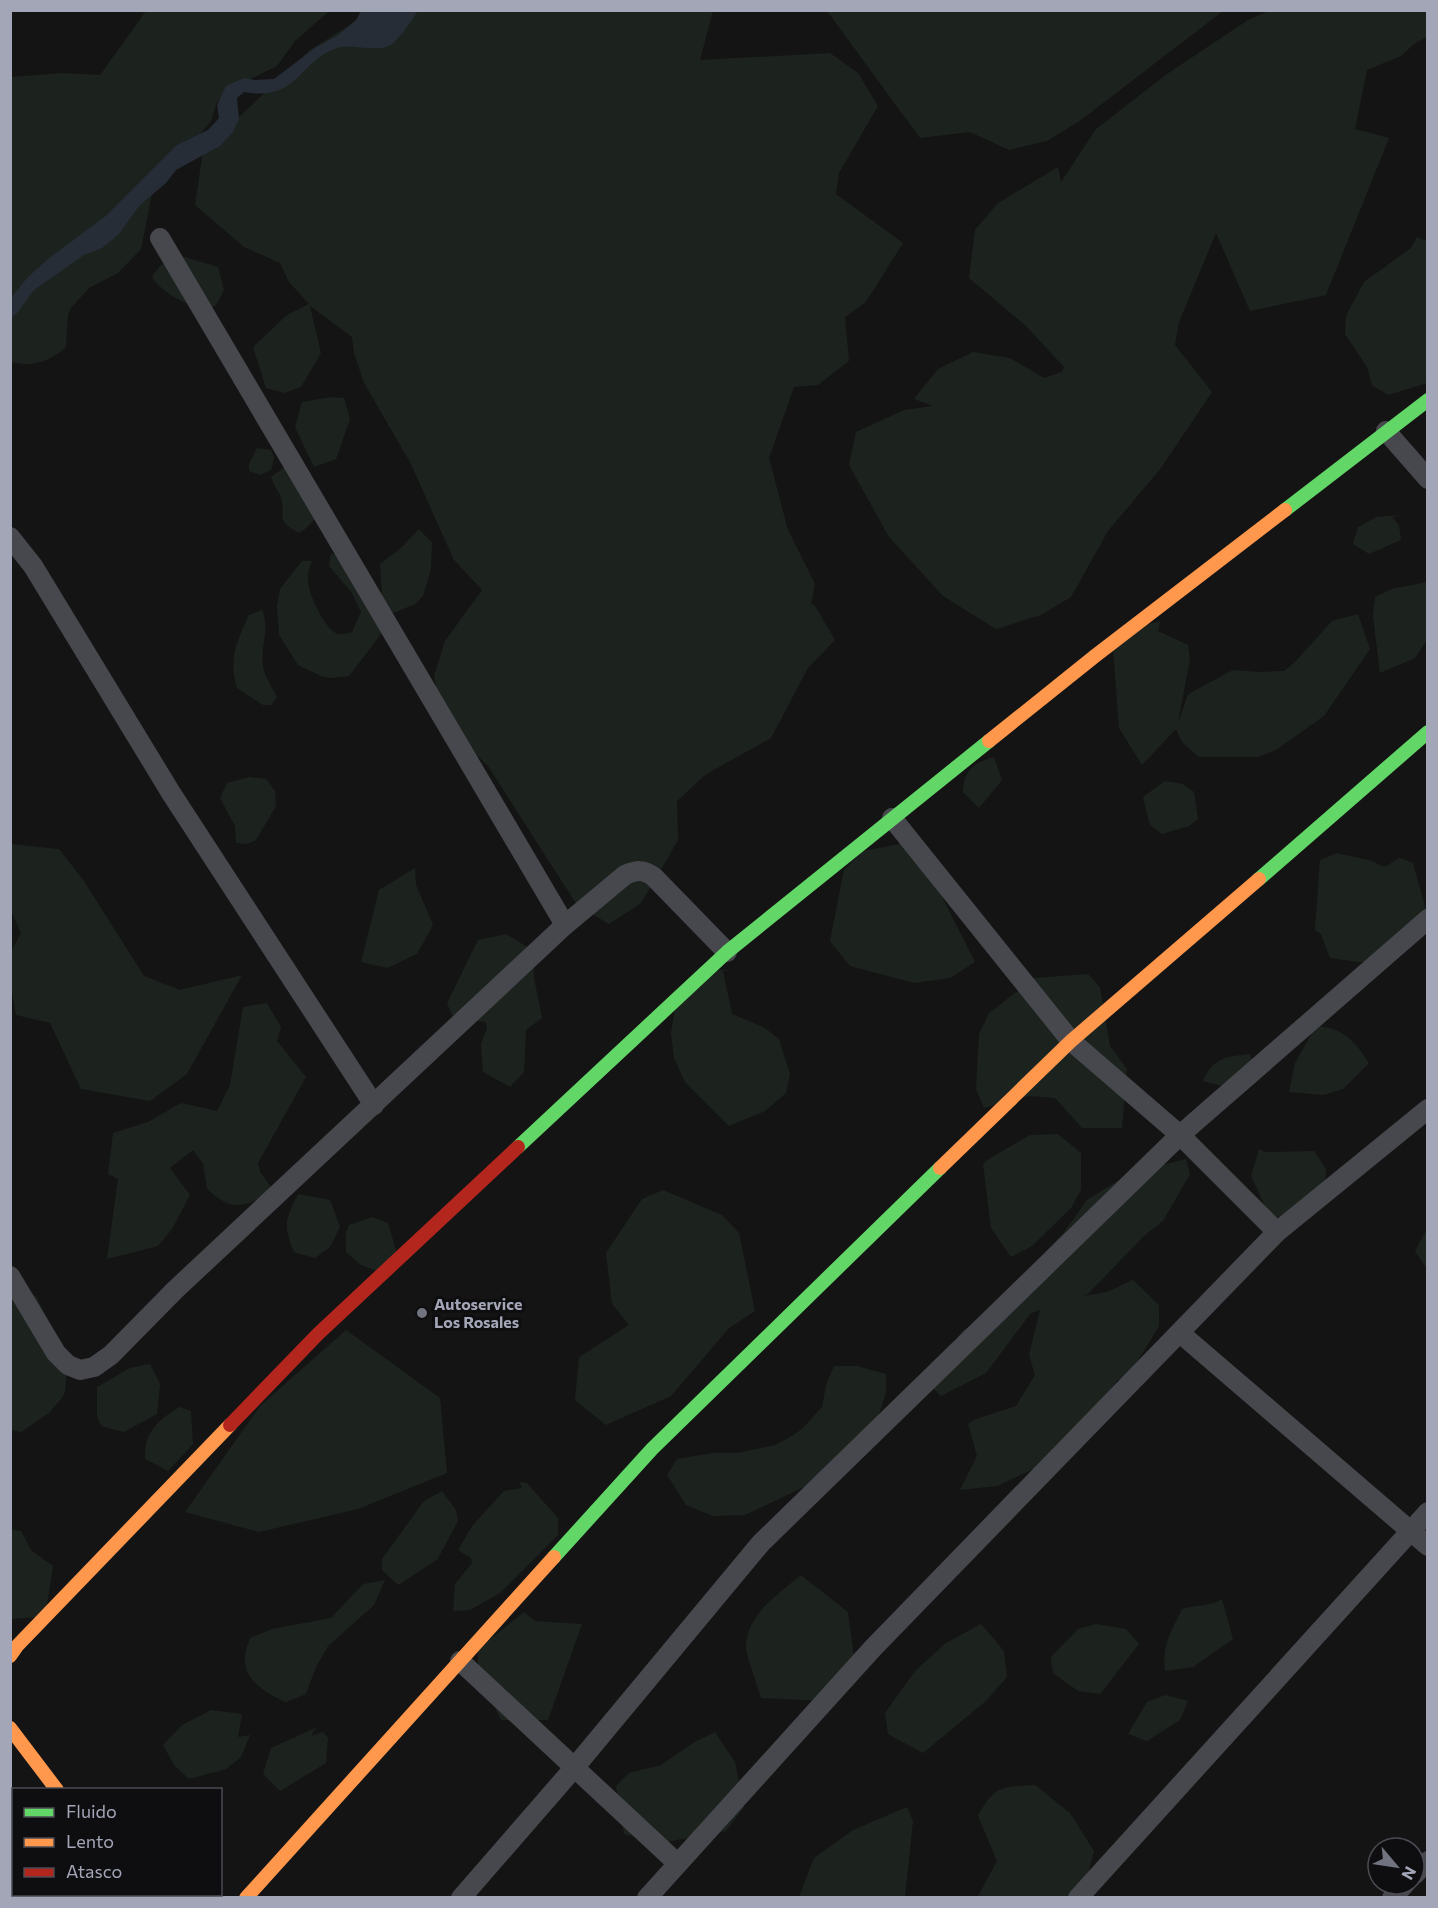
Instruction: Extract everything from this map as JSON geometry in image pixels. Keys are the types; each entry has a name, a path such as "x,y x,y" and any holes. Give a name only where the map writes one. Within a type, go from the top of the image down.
{"main road":[{"path":"10,1656 17,1646 318,1334 727,952 1113,642 1428,400"},
{"path":"246,1898 652,1449 1071,1041 1428,732"},
{"path":"10,1728 55,1788"}],"street":[{"path":"160,238 565,925"},
{"path":"1386,431 1428,479"},
{"path":"10,537 33,566 171,793 374,1105"},
{"path":"892,818 1071,1041 1179,1135 1277,1232"},
{"path":"10,1276 56,1353 68,1365 80,1370 94,1367 111,1355 169,1296 565,925 625,875 636,870 646,871 727,952"},
{"path":"461,1898 574,1768 762,1543 1179,1135 1428,919"},
{"path":"647,1898 873,1648 1277,1232 1428,1108"},
{"path":"1180,1333 1428,1546"},
{"path":"1078,1898 1428,1512"},
{"path":"460,1661 677,1863"}],"shaded area":[{"path":"1271,10 1427,11 1427,37 1414,44 1401,56 1367,70 1355,129 1389,138 1326,295 1250,311 1216,233 1179,322 1175,345 1212,392 1161,468 1108,531 1071,597 1041,615 996,629 943,596 889,537 849,465 856,432 904,410 933,406 914,399 938,369 973,352 1010,358 1044,378 1062,372 1064,367 1026,326 969,278 975,230 998,203 1058,167 1061,182 1096,129 1167,74 1248,20"},
{"path":"146,11 329,11 295,41 277,66 230,89 217,102 211,121 184,154 154,184 141,249 118,273 89,288 71,308 68,314 66,347 41,362 27,364 11,362 11,77 63,73 100,75"},
{"path":"361,11 417,11 398,38 387,47 337,48 324,54 287,86 262,94 244,92 237,98 239,119 233,132 220,146 176,170 166,183 140,205 118,235 102,248 84,255 34,290 11,318 11,298 27,278 48,259 107,215 177,145 208,130 219,118 217,105 226,86 244,78 274,79 315,48 337,36 356,20"},
{"path":"372,11 713,11 700,60 830,53 858,73 878,106 839,173 836,194 903,243 866,302 845,317 849,361 818,385 794,387 769,458 788,530 815,584 811,604 815,606 835,640 808,668 771,738 705,775 677,801 678,840 641,903 609,924 577,905 488,766 462,741 441,712 434,676 445,641 482,590 454,560 410,462 364,383 354,353 352,337 310,306 321,353 301,387 285,393 266,388 253,347 287,315 309,304 289,282 280,263 244,247 195,205 203,151 310,50"},
{"path":"827,11 1223,11 1081,120 1047,141 1009,150 970,132 920,138"},
{"path":"1417,237 1427,241 1427,383 1388,395 1372,385 1367,367 1345,334 1346,316 1364,282 1411,248"},
{"path":"184,257 218,267 224,290 216,305 208,310 192,306 177,298 163,289 152,277 165,262"},
{"path":"331,397 344,398 350,419 336,459 314,467 295,427 302,402"},
{"path":"257,448 271,450 274,458 271,470 260,475 249,471 249,464"},
{"path":"286,466 320,514 299,533 283,520 282,502 271,477"},
{"path":"1401,515 1392,517 1399,525 1401,540 1369,554 1353,544 1358,527 1376,517"},
{"path":"419,529 432,543 431,569 423,596 415,604 394,613 387,611 382,596 380,564 402,547"},
{"path":"331,553 353,564 385,625 381,634 349,676 330,678 298,665 279,635 277,606 280,589 302,561 312,561 308,572 308,582 320,614 329,628 336,633 352,632 361,612 352,593 329,566"},
{"path":"1427,582 1427,640 1415,658 1380,673 1373,616 1375,597 1392,589"},
{"path":"262,610 265,625 263,663 265,674 277,697 271,705 263,705 237,688 233,668 235,650 249,615"},
{"path":"1358,614 1370,649 1324,716 1276,750 1257,757 1199,757 1182,742 1176,729 1142,765 1119,728 1112,634 1160,621 1158,631 1188,645 1190,659 1178,723 1188,694 1233,670 1284,671 1332,621"},
{"path":"994,757 1002,780 979,808 963,792 965,778 971,768"},
{"path":"249,777 266,779 275,791 276,806 256,840 247,844 236,843 235,826 220,798 227,783"},
{"path":"1165,781 1183,784 1194,792 1198,819 1189,826 1162,834 1150,825 1143,797"},
{"path":"893,837 933,856 937,887 975,962 950,978 914,983 850,966 830,941 844,870 863,851 900,844 913,850"},
{"path":"10,844 59,849 84,881 144,976 180,990 242,975 187,1074 150,1101 81,1089 50,1023 16,1015 11,986 11,952 21,933 11,911"},
{"path":"1337,853 1372,861 1384,867 1400,858 1413,863 1426,910 1373,964 1330,958 1321,934 1315,930 1320,860"},
{"path":"415,868 416,885 433,925 417,954 387,968 361,962 379,890"},
{"path":"506,934 529,948 533,959 534,978 542,1018 526,1030 524,1072 510,1087 483,1072 481,1044 487,1028 486,1022 452,1015 447,1003 478,940"},
{"path":"716,970 731,970 723,971 732,1014 765,1028 779,1039 790,1074 786,1093 765,1111 729,1126 685,1082 674,1058 671,1033 675,1008"},
{"path":"1088,974 1100,987 1110,1046 1127,1069 1122,1128 1082,1128 1055,1098 1029,1096 984,1108 976,1089 979,1034 989,1013 1034,978"},
{"path":"267,1003 281,1027 277,1041 306,1077 258,1163 260,1172 271,1187 249,1203 229,1204 207,1189 203,1163 193,1150 170,1168 190,1195 172,1229 158,1246 107,1259 118,1179 108,1174 113,1133 148,1122 181,1103 217,1111 230,1085 243,1007"},
{"path":"1316,1026 1326,1027 1347,1037 1369,1063 1343,1089 1323,1095 1289,1092 1295,1063"},
{"path":"1250,1054 1256,1075 1222,1086 1203,1081 1211,1067 1221,1060"},
{"path":"1058,1134 1081,1153 1081,1190 1071,1208 1032,1246 1011,1257 991,1228 983,1164 1030,1135"},
{"path":"1259,1149 1264,1152 1314,1151 1326,1169 1325,1186 1289,1219 1270,1217 1251,1176"},
{"path":"1186,1159 1190,1174 1163,1221 1145,1235 1084,1296 1107,1292 1133,1280 1159,1305 1159,1326 1133,1369 1117,1381 1084,1422 1042,1465 997,1486 960,1490 977,1456 968,1424 976,1419 1016,1406 1035,1375 1029,1355 1040,1310 1031,1313 986,1373 941,1396 927,1382 962,1331 979,1320 1014,1287 1064,1232 1087,1200 1138,1171"},
{"path":"663,1190 722,1215 739,1233 755,1311 729,1328 671,1396 606,1425 575,1400 579,1357 629,1325 612,1304 606,1253 642,1199"},
{"path":"298,1194 330,1200 340,1227 330,1247 315,1258 294,1252 288,1235 288,1217"},
{"path":"372,1217 388,1223 398,1257 384,1274 361,1265 346,1252 346,1233 349,1225"},
{"path":"1427,1229 1428,1269 1415,1251"},
{"path":"20,1289 36,1296 68,1359 65,1392 62,1398 49,1413 21,1432 11,1430 11,1298"},
{"path":"346,1330 440,1398 447,1473 358,1509 259,1532 185,1512 260,1406"},
{"path":"150,1364 160,1384 157,1414 124,1432 101,1426 97,1416 97,1387 130,1368"},
{"path":"834,1366 857,1366 886,1374 886,1392 879,1415 823,1478 745,1515 713,1516 686,1505 667,1475 677,1459 712,1453 737,1453 775,1445 787,1439 802,1429 822,1407 826,1385"},
{"path":"179,1407 191,1411 193,1444 168,1471 145,1459 145,1449 154,1428"},
{"path":"520,1482 527,1483 558,1518 558,1535 500,1593 470,1610 453,1611 455,1584 472,1563 471,1558 458,1550 472,1526 504,1491 522,1488"},
{"path":"442,1491 456,1510 458,1521 437,1560 398,1585 382,1570 382,1559 424,1501"},
{"path":"10,1526 13,1530 21,1531 31,1550 53,1566 46,1611 39,1617 11,1619"},
{"path":"801,1575 848,1612 857,1680 827,1701 761,1698 746,1649 748,1633 766,1605"},
{"path":"385,1580 374,1605 328,1646 316,1667 306,1694 286,1702 271,1695 252,1679 245,1665 250,1638 272,1629 331,1618 363,1584"},
{"path":"1222,1599 1233,1639 1193,1667 1165,1671 1166,1646 1182,1609"},
{"path":"524,1612 535,1621 582,1624 548,1720 501,1720 478,1672 478,1649"},
{"path":"981,1624 1004,1651 1007,1677 986,1701 923,1753 888,1734 885,1713 915,1671 946,1643"},
{"path":"1096,1624 1126,1629 1139,1644 1100,1694 1078,1691 1053,1673 1051,1657 1078,1629"},
{"path":"1165,1695 1188,1701 1180,1720 1147,1741 1128,1734 1147,1702"},
{"path":"211,1710 242,1714 238,1737 250,1735 241,1757 226,1769 189,1779 174,1765 163,1745 182,1725"},
{"path":"320,1726 313,1731 312,1736 323,1732 328,1738 326,1763 280,1791 263,1774 271,1748"},
{"path":"715,1732 735,1762 744,1807 726,1831 660,1843 624,1834 616,1786 629,1773 661,1765 693,1743"},
{"path":"1035,1785 1070,1813 1094,1851 1082,1897 977,1898 997,1861 978,1816 989,1798 1000,1790 1015,1786"},
{"path":"907,1807 913,1821 905,1897 799,1897 814,1858 853,1830"},
{"path":"12,1884 12,1896 118,1897 11,1897"}],"traffic: fast":[{"path":"1285,510 1428,400"},
{"path":"1259,879 1428,732"},
{"path":"518,1147 727,952 989,741"},
{"path":"554,1557 652,1449 940,1168"}],"traffic: slow":[{"path":"989,741 1285,510"},
{"path":"940,1168 1071,1041 1259,879"},
{"path":"10,1656 17,1646 230,1425"},
{"path":"246,1898 554,1557"},
{"path":"10,1728 55,1788"}],"traffic: jam":[{"path":"230,1425 318,1334 518,1147"}],"place":[{"name":"Autoservice Los Rosales","path":"422,1313"}]}
